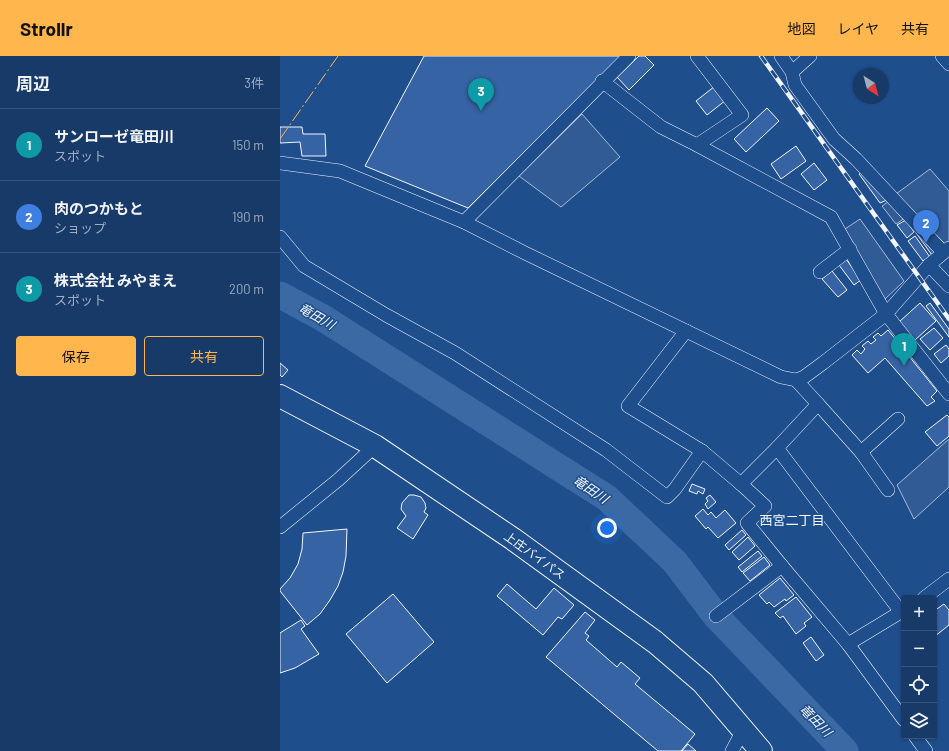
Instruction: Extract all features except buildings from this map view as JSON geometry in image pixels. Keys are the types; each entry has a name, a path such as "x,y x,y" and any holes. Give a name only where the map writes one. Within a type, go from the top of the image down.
{"highway":[{"name":"上庄バイパス","path":"280,396 375,446 513,539 655,642 703,683 761,751"}],"street":[{"path":"464,222 602,81 629,56"},
{"path":"697,56 742,115 697,145"},
{"path":"280,163 340,171 464,222 781,377 796,380 804,377 886,314 929,264 946,250 856,159 834,139 795,85 792,72 781,56"},
{"path":"792,72 810,56"},
{"path":"942,56 949,64"},
{"path":"602,81 660,127 697,145 831,217 886,314 949,394"},
{"path":"280,237 304,266 386,315 455,353 606,450 667,498 702,451"},
{"path":"820,272 850,249"},
{"path":"929,264 949,286"},
{"path":"686,331 628,406 702,451 765,506 747,523 848,644 901,716"},
{"path":"796,380 861,452 888,490"},
{"path":"741,484 818,404"},
{"path":"861,452 898,419"},
{"path":"280,527 338,480 375,446"},
{"path":"777,448 901,610"},
{"path":"716,616 782,566"},
{"path":"928,595 949,579"},
{"path":"848,644 901,612"},
{"path":"732,751 743,730"},
{"path":"918,739 926,751"}],"shaded area":[{"path":"582,114 620,157 561,207 519,176"},
{"path":"930,169 949,191 949,241 945,244 896,194"},
{"path":"891,200 908,216 896,224 882,206"},
{"path":"860,219 904,281 884,300 845,229"},
{"path":"949,439 949,487 914,519 897,485"}],"waterway":[{"name":"竜田川","path":"280,295 323,318 607,498 675,562 716,616 845,751"}],"railway":[{"path":"761,56 949,319"}],"power":[{"path":"280,139 338,56"}],"place":[{"name":"株式会社 みやまえ","path":"481,111"},
{"name":"肉のつかもと","path":"926,243"},
{"name":"サンローゼ竜田川","path":"904,366"}],"district":[{"name":"西宮二丁目","path":"792,520"}]}
